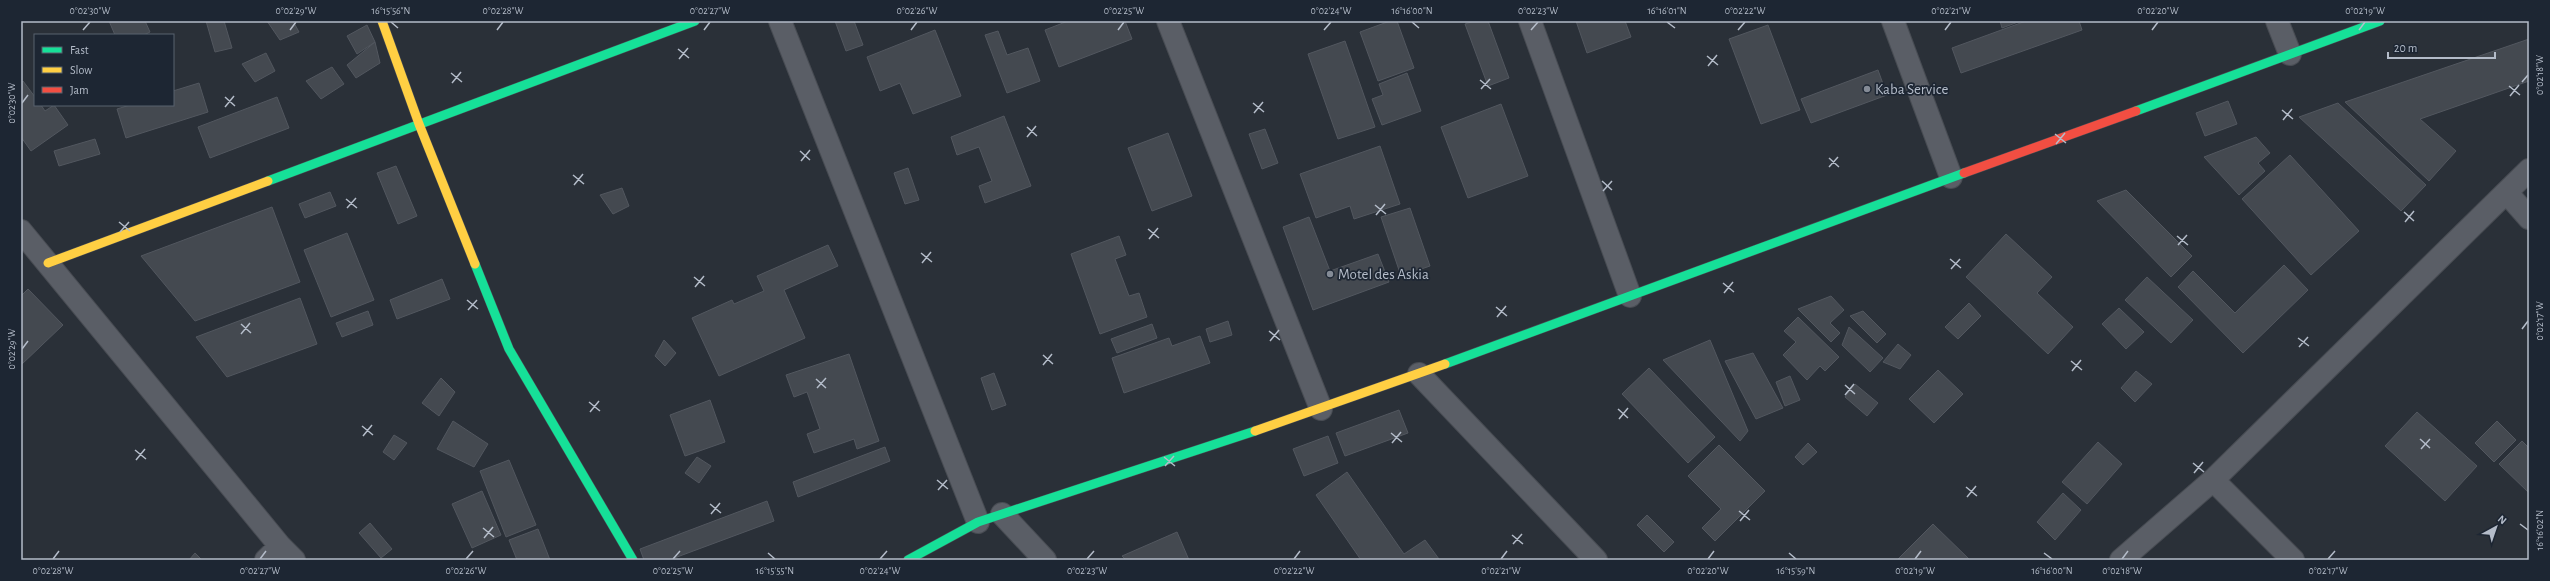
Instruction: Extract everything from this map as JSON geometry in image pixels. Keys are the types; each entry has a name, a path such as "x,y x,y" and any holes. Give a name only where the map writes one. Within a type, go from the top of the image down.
{"street":[{"path":"382,21 419,124 509,349 633,560"},
{"path":"48,263 695,21"},
{"path":"780,21 978,522"},
{"path":"1168,21 1321,409"},
{"path":"1530,21 1630,296"},
{"path":"1893,21 1951,177"},
{"path":"2277,21 2290,54"},
{"path":"908,560 978,522 1321,409 1419,374 1951,177 2380,21"},
{"path":"2121,560 2213,480 2529,170"},
{"path":"2507,193 2529,218"},
{"path":"21,231 280,555"},
{"path":"1419,374 1596,560"},
{"path":"2213,480 2292,560"},
{"path":"1002,514 1045,560"}],"building":[{"path":"109,21 145,21 150,32 146,34 115,34"},
{"path":"206,21 224,21 232,48 215,52"},
{"path":"267,21 293,21 299,32 280,40"},
{"path":"835,21 854,21 863,45 846,51"},
{"path":"1068,21 1125,21 1132,39 1059,67 1045,30"},
{"path":"1390,21 1397,21 1414,68 1378,81 1360,32"},
{"path":"1475,21 1488,21 1509,78 1488,86 1465,24"},
{"path":"1576,21 1625,21 1631,37 1587,53"},
{"path":"2000,21 2021,21 2002,28"},
{"path":"2026,21 2079,21 2082,30 1961,73 1952,48"},
{"path":"367,25 375,42 357,54 347,36"},
{"path":"1768,25 1800,110 1761,124 1729,39"},
{"path":"935,30 961,96 913,114 900,83 880,91 867,57"},
{"path":"998,31 1007,55 1028,48 1040,81 1007,93 985,35"},
{"path":"2529,39 2529,81 2420,119 2456,151 2429,181 2345,102"},
{"path":"1345,41 1375,127 1338,139 1308,54"},
{"path":"375,42 380,63 356,78 347,65"},
{"path":"266,53 275,71 255,82 242,64"},
{"path":"332,67 344,84 321,99 306,81"},
{"path":"1878,70 1887,95 1811,123 1801,99"},
{"path":"1407,73 1421,111 1382,125 1372,99 1383,95 1379,84"},
{"path":"23,81 34,96 34,106 42,106 45,111 55,106 68,125 31,151 21,137 21,83"},
{"path":"199,83 208,112 126,138 117,109 127,106 174,106 174,91"},
{"path":"277,97 289,128 210,158 198,127"},
{"path":"2228,101 2237,124 2205,136 2196,113"},
{"path":"2338,103 2426,185 2401,211 2299,117"},
{"path":"1501,104 1528,176 1468,198 1441,127"},
{"path":"1004,116 1031,186 985,203 979,186 992,181 979,147 957,155 951,137"},
{"path":"1265,129 1278,163 1262,169 1249,134"},
{"path":"1168,133 1192,196 1152,211 1128,148"},
{"path":"2256,137 2270,153 2258,163 2265,171 2239,195 2204,157"},
{"path":"95,139 100,154 59,166 54,151"},
{"path":"1380,146 1400,204 1354,219 1350,206 1316,218 1300,174"},
{"path":"2290,155 2359,231 2311,275 2242,199"},
{"path":"396,166 417,216 398,224 377,173"},
{"path":"908,168 919,200 905,204 894,173"},
{"path":"622,188 629,206 613,214 600,195"},
{"path":"2126,190 2192,256 2171,277 2097,201"},
{"path":"330,192 336,206 305,218 299,204"},
{"path":"272,207 300,282 195,321 141,256"},
{"path":"1410,208 1430,266 1401,276 1381,217"},
{"path":"1309,217 1330,271 1378,254 1389,282 1313,310 1283,227"},
{"path":"347,233 374,300 331,317 304,250"},
{"path":"2006,234 2052,277 2037,293 2073,327 2048,354 1966,277"},
{"path":"1119,236 1126,255 1115,259 1129,296 1139,293 1147,317 1100,334 1071,254"},
{"path":"828,245 838,266 784,290 805,338 719,376 692,318 732,300 734,304 764,291 757,276"},
{"path":"2284,265 2308,290 2243,353 2178,287 2193,271 2235,313"},
{"path":"2147,277 2193,320 2171,343 2125,300"},
{"path":"442,279 450,299 397,319 390,300"},
{"path":"28,289 63,325 21,365 21,296"},
{"path":"1831,296 1844,310 1830,323 1840,333 1831,342 1798,309"},
{"path":"300,298 317,344 227,377 196,337"},
{"path":"1969,303 1981,316 1958,339 1945,327"},
{"path":"2119,308 2144,332 2126,349 2102,324"},
{"path":"368,311 373,325 342,337 336,323"},
{"path":"1863,311 1886,334 1877,343 1850,316"},
{"path":"1798,317 1839,357 1825,371 1820,366 1807,380 1783,355 1796,342 1784,331"},
{"path":"1228,321 1232,335 1210,342 1206,329"},
{"path":"1152,324 1157,338 1117,353 1111,339"},
{"path":"1849,327 1883,358 1870,372 1842,345"},
{"path":"1200,336 1210,363 1124,393 1112,358 1169,338 1172,346"},
{"path":"664,340 676,353 665,366 655,356"},
{"path":"1710,340 1748,431 1740,441 1663,360"},
{"path":"1898,344 1911,355 1900,369 1883,362"},
{"path":"1753,353 1783,408 1756,419 1725,361"},
{"path":"849,354 879,441 857,449 854,439 814,453 807,434 820,429 807,392 794,397 786,375"},
{"path":"1649,368 1715,437 1688,463 1622,394"},
{"path":"1938,370 1963,394 1934,423 1909,399"},
{"path":"2136,371 2152,384 2135,402 2121,388"},
{"path":"994,373 1006,405 992,410 981,378"},
{"path":"1790,376 1800,400 1785,406 1776,382"},
{"path":"441,378 455,392 439,416 422,403"},
{"path":"1855,384 1878,403 1867,416 1845,397"},
{"path":"710,400 725,442 685,456 670,415"},
{"path":"1399,410 1408,433 1345,456 1336,433"},
{"path":"2417,412 2477,466 2445,501 2385,446"},
{"path":"453,421 488,444 474,467 437,449"},
{"path":"2497,421 2516,440 2494,462 2475,443"},
{"path":"394,435 407,443 394,460 383,452"},
{"path":"1328,436 1338,463 1304,476 1293,449"},
{"path":"2522,441 2529,448 2528,492 2499,464"},
{"path":"2098,442 2122,464 2087,504 2062,482"},
{"path":"1808,443 1817,452 1803,465 1795,457"},
{"path":"1719,445 1765,491 1715,541 1702,528 1721,509 1688,476"},
{"path":"885,447 890,461 798,497 793,482"},
{"path":"697,457 711,466 699,483 685,473"},
{"path":"509,460 536,525 506,537 480,471"},
{"path":"1347,472 1404,554 1425,540 1439,559 1361,560 1316,495"},
{"path":"482,491 501,535 472,548 452,504"},
{"path":"2063,493 2081,510 2055,540 2037,522"},
{"path":"767,501 774,521 669,560 644,560 640,549"},
{"path":"1647,515 1674,542 1664,552 1637,525"},
{"path":"370,523 392,549 381,558 359,533"},
{"path":"1933,524 1970,560 1897,560"},
{"path":"538,529 550,560 517,560 509,540"},
{"path":"1177,532 1189,560 1126,560 1122,556"},
{"path":"195,553 202,560 189,560"}],"traffic: fast":[{"path":"268,181 695,21"},
{"path":"2136,111 2380,21"},
{"path":"1445,364 1964,173"},
{"path":"475,264 509,349 633,560"},
{"path":"908,560 978,522 1255,431"}],"traffic: slow":[{"path":"382,21 419,124 475,264"},
{"path":"48,263 268,181"},
{"path":"1255,431 1445,364"}],"traffic: jam":[{"path":"1964,173 2136,111"}],"place":[{"name":"Kaba Service","path":"1867,89"},
{"name":"Motel des Askia","path":"1330,274"}]}
